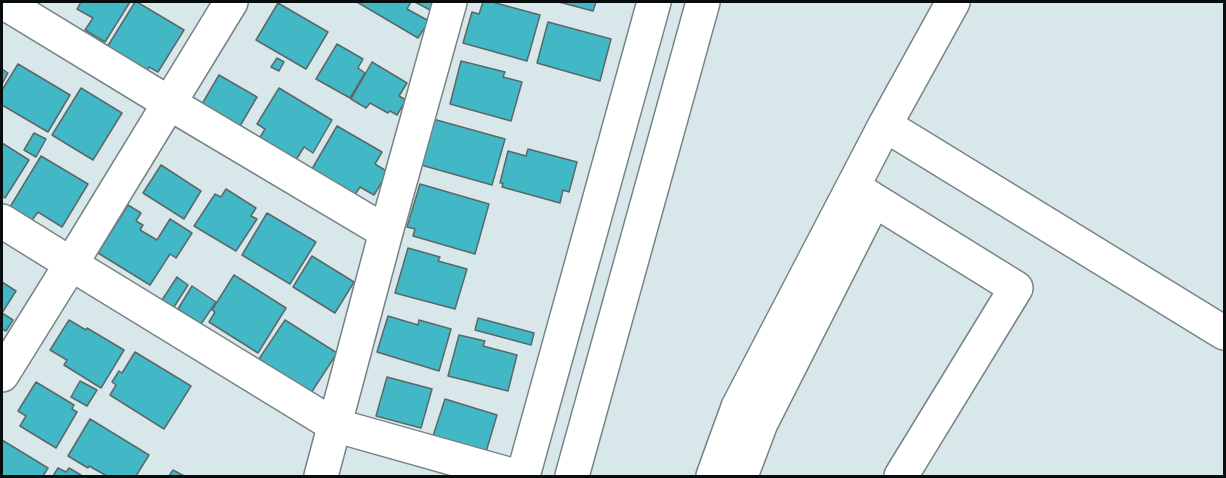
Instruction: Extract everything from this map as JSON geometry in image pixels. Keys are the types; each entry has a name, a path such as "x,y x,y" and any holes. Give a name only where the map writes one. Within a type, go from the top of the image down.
{"street":[{"path":"3,2 386,232"},
{"path":"2,375 231,2"},
{"path":"321,477 450,2"},
{"path":"524,477 654,2"},
{"path":"572,477 703,2"},
{"path":"741,477 761,423 864,194 885,125 953,2"},
{"path":"885,125 1224,333"},
{"path":"712,477 738,407 864,194"},
{"path":"864,194 1016,288 902,477"},
{"path":"2,221 334,425 515,477"}],"building":[{"path":"81,2 130,2 105,42 85,30 93,18 77,9"},
{"path":"135,2 184,30 158,72 149,67 146,73 106,49"},
{"path":"357,2 411,2 407,9 429,21 418,38"},
{"path":"415,2 438,2 432,11"},
{"path":"483,2 492,2 540,15 527,61 463,43 472,12 479,14"},
{"path":"559,2 596,2 593,11"},
{"path":"278,3 328,32 306,69 256,40"},
{"path":"548,22 611,39 600,81 537,63"},
{"path":"337,44 363,59 358,68 365,73 350,98 316,79"},
{"path":"277,58 284,62 279,71 271,67"},
{"path":"461,61 505,72 503,77 522,82 511,121 450,104"},
{"path":"372,62 407,83 399,96 406,100 397,115 390,111 388,113 370,103 366,108 351,99"},
{"path":"18,64 70,95 48,132 2,105 2,90"},
{"path":"2,69 8,73 2,84"},
{"path":"219,75 257,97 240,126 202,104"},
{"path":"81,88 122,113 93,160 52,135"},
{"path":"279,88 332,120 313,153 304,147 296,160 259,139 265,129 257,124"},
{"path":"433,119 505,139 492,185 421,165"},
{"path":"337,126 382,152 375,164 388,172 374,195 360,187 352,199 309,174"},
{"path":"34,133 46,139 36,157 24,150"},
{"path":"2,143 29,160 5,198 2,196"},
{"path":"528,149 577,162 569,192 563,190 560,203 502,187 503,183 500,183 508,151 526,156"},
{"path":"41,156 88,184 62,227 38,212 32,220 10,207"},
{"path":"161,165 201,191 184,219 143,193"},
{"path":"420,184 489,204 475,254 413,236 415,229 407,227"},
{"path":"226,189 256,208 251,216 257,219 236,251 194,226 215,194 221,197"},
{"path":"128,205 141,213 136,221 143,225 140,230 157,240 170,219 192,233 176,258 170,254 150,285 98,253"},
{"path":"267,213 316,242 290,284 242,255"},
{"path":"408,248 440,257 438,261 467,269 455,309 395,293"},
{"path":"312,256 354,282 335,313 293,287"},
{"path":"234,275 286,308 258,353 209,322 215,312 212,310"},
{"path":"177,277 188,285 174,307 162,300"},
{"path":"2,282 16,291 2,313"},
{"path":"192,286 216,302 201,324 178,309"},
{"path":"2,313 13,320 6,331 2,329"},
{"path":"388,316 418,325 419,320 451,329 439,371 377,352"},
{"path":"478,318 534,333 531,345 475,330"},
{"path":"69,320 124,350 101,388 64,365 67,360 50,350"},
{"path":"285,320 337,353 311,393 259,359"},
{"path":"459,335 485,341 483,346 517,355 508,391 448,376"},
{"path":"135,352 191,386 164,429 110,395 116,385 112,382 119,371 122,373"},
{"path":"387,377 432,389 421,428 376,416"},
{"path":"80,381 97,390 87,406 71,397"},
{"path":"36,382 74,405 72,409 77,412 56,448 20,426 26,416 18,411"},
{"path":"445,399 497,415 486,452 433,436"},
{"path":"90,419 149,455 136,476 107,476 68,456"},
{"path":"2,440 48,468 43,476 2,476"},
{"path":"58,468 66,472 69,468 81,475 53,476"},
{"path":"173,470 184,476 169,476"}]}
